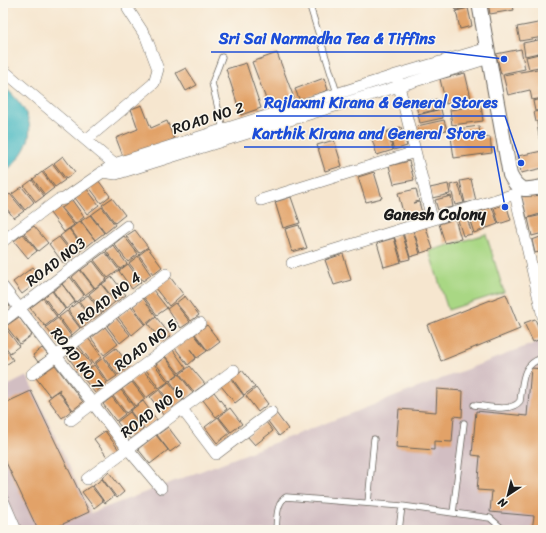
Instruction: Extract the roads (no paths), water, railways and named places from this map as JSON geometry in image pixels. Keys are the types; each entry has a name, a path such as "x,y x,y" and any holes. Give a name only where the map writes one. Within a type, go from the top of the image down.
{"street":[{"path":"479,3 510,175 518,191 543,317"},
{"path":"86,140 154,83 158,69 146,36 128,9"},
{"path":"102,172 116,174 397,80 488,53"},
{"path":"3,70 114,164"},
{"name":"ROAD NO 2","path":"3,241 58,200 64,199 114,164 337,93 397,80"},
{"path":"397,80 432,219"},
{"path":"261,200 415,152"},
{"path":"292,263 518,191 543,187"},
{"path":"3,249 61,204 64,199"},
{"name":"ROAD NO3","path":"3,321 128,226"},
{"name":"ROAD NO 4","path":"32,374 166,274"},
{"name":"ROAD NO 7","path":"3,287 128,449 161,488"},
{"name":"ROAD NO 5","path":"71,420 200,323"},
{"name":"ROAD NO 6","path":"87,479 234,370"},
{"path":"182,409 216,454 271,412"},
{"path":"3,500 16,530"}],"lane":[{"path":"309,3 337,93"},
{"path":"222,57 212,83 223,129"},
{"path":"474,406 510,408 517,406 520,401 526,369 530,363 543,358"},
{"path":"453,513 464,423"},
{"path":"368,503 374,438"},
{"path":"276,530 279,507 282,500 286,497 402,506 490,518 504,530"},
{"path":"399,530 402,506"}],"water":[{"path":"3,86 22,106 29,122 30,130 29,139 23,152 3,175"}],"place":[{"name":"Sri Sai Narmadha Tea & Tiffins","path":"504,59"},
{"name":"Rajlaxmi Kirana & General Stores","path":"521,163"},
{"name":"Karthik Kirana and General Store","path":"505,207"}],"district":[{"name":"Ganesh Colony","path":"435,214"}]}
